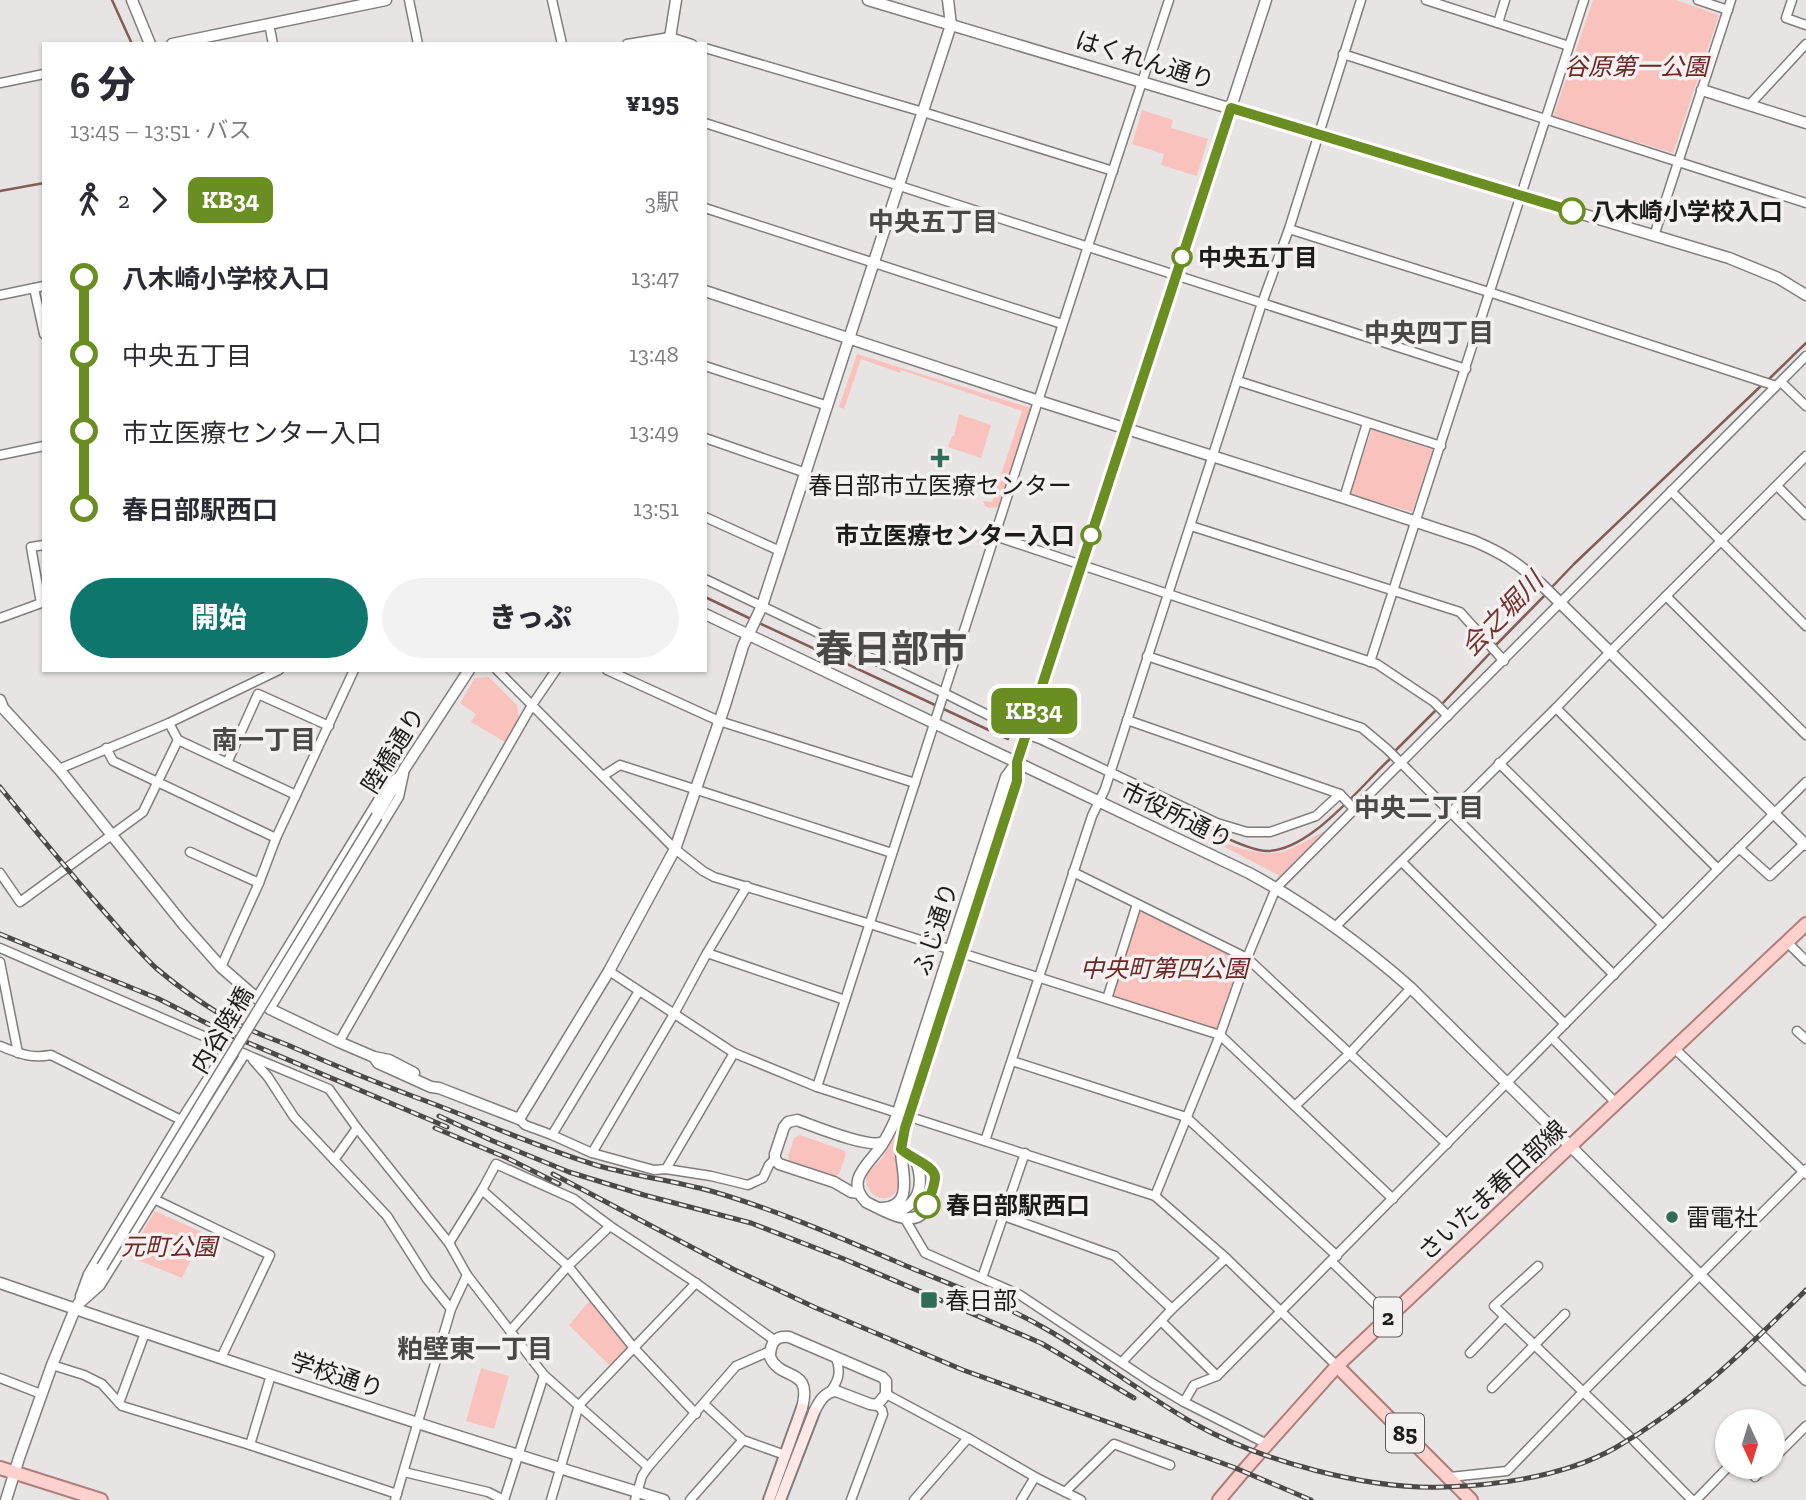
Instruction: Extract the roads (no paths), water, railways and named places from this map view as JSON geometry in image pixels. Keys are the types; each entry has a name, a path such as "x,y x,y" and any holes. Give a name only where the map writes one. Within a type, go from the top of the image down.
{"main road":[{"name":"さいたま春日部線","path":"1219,1500 1337,1366 1806,924"},
{"name":"85","path":"1337,1366 1471,1500"},
{"path":"769,1500 785,1455 808,1410"},
{"path":"780,1500 808,1410"},
{"path":"0,1468 101,1500"}],"street":[{"path":"132,0 149,42"},
{"path":"182,42 386,0"},
{"path":"408,0 418,42"},
{"path":"552,0 562,42"},
{"path":"669,41 676,0"},
{"name":"はくれん通り","path":"869,0 1729,258 1778,278 1806,295"},
{"path":"519,1119 609,971 676,849 750,630 761,609 900,186 951,25 948,0"},
{"path":"817,1087 1169,0"},
{"name":"ふじ通り","path":"859,1193 859,1174 883,1142 898,1112 1006,777 1018,758 1026,736 1266,0"},
{"path":"985,1141 1094,810 1105,789 1262,303 1289,229 1361,0"},
{"path":"1426,0 1569,46"},
{"path":"1498,23 1505,0"},
{"path":"1370,662 1584,0"},
{"path":"1698,0 1728,10"},
{"path":"1654,236 1731,0"},
{"path":"1792,0 1786,18 1806,25"},
{"path":"269,24 273,42"},
{"path":"1751,105 1806,44"},
{"path":"707,49 923,111 1113,171"},
{"path":"1343,54 1806,203"},
{"path":"0,83 42,74"},
{"path":"1702,90 1806,123"},
{"path":"707,124 1466,369"},
{"path":"707,209 1062,324"},
{"path":"1289,229 1759,381 1776,384 1806,407"},
{"path":"0,295 42,286"},
{"path":"34,288 42,325"},
{"path":"707,292 1344,498 1495,550 1523,567 1558,600 1805,844 1770,876 1739,848"},
{"path":"1155,1196 1276,888 1558,600 1806,356"},
{"path":"707,367 828,406"},
{"path":"1238,381 1441,446"},
{"path":"1344,498 1367,423"},
{"path":"707,439 806,473"},
{"path":"0,455 42,446"},
{"path":"1335,927 1806,456"},
{"path":"1777,486 1806,515"},
{"path":"1671,491 1806,626"},
{"path":"707,518 780,551"},
{"path":"1191,526 1460,612 1501,658"},
{"path":"995,537 1377,664 1434,702 1446,714"},
{"path":"0,618 42,602 31,547 42,545"},
{"path":"707,580 761,609 1026,736 1040,739 1109,775 1217,822 1247,832 1270,832 1316,817 1342,796"},
{"path":"1666,596 1806,735"},
{"name":"市役所通り","path":"707,615 750,630 1018,758 1276,888 1335,927 1378,959 1410,988 1806,1380"},
{"path":"1147,656 1362,728 1387,749 1614,975"},
{"path":"59,769 169,723 275,672"},
{"path":"221,967 276,838 353,672"},
{"name":"陸橋通り","path":"377,816 468,672"},
{"path":"499,672 676,849 703,871 714,877 1220,1035 1393,1199"},
{"path":"339,1042 532,705 555,672"},
{"path":"611,672 719,721 915,783"},
{"path":"227,763 258,694 257,680"},
{"path":"258,694 329,726"},
{"path":"1,706 59,769 183,924 221,967 270,1009 339,1042 374,1057 389,1060 433,1082 439,1088 519,1119 525,1125 592,1153 654,1170 666,1169 711,1176 748,1185 763,1178 775,1159"},
{"path":"1556,708 1718,869"},
{"path":"1127,720 1342,796 1354,808"},
{"path":"169,723 178,740 296,795"},
{"path":"0,873 20,902 144,812 178,740"},
{"path":"106,748 113,761 276,838"},
{"name":"ふじ通り","path":"878,1208 893,1205 903,1195 905,1180 901,1149 909,1116 1017,781 1018,758"},
{"path":"1499,763 1663,925"},
{"path":"603,776 620,765 892,853"},
{"path":"257,997 383,792 405,768"},
{"path":"270,1009 399,797 405,768"},
{"path":"1184,1402 1194,1385 1217,1376 1806,782"},
{"name":"内谷陸橋","path":"6,1500 41,1394 75,1309 377,816"},
{"path":"190,852 259,883"},
{"path":"1402,862 1565,1024"},
{"path":"1073,872 1247,958 1447,1144"},
{"path":"592,1153 747,886"},
{"path":"1107,999 1137,904"},
{"path":"1787,942 1806,961"},
{"path":"0,948 329,1089 449,1243 467,1275 544,1375 648,1468"},
{"path":"707,953 845,1000"},
{"path":"0,962 18,1053"},
{"path":"609,971 734,1052 817,1087 1155,1196 1226,1258 1337,1366"},
{"path":"1295,1106 1350,1054 1410,988"},
{"path":"552,1135 639,990"},
{"path":"1797,1031 1806,1040"},
{"path":"1552,1038 1616,1103"},
{"path":"0,1046 29,1057 51,1055 181,1120"},
{"path":"75,1309 88,1274 228,1047"},
{"path":"1450,1477 1507,1471 1805,1171 1674,1048"},
{"path":"666,1169 734,1052"},
{"path":"248,1056 268,1077 294,1117 387,1216 451,1309"},
{"path":"75,1309 100,1286 248,1056"},
{"path":"1012,1061 1186,1117 1334,1259 1388,1316"},
{"path":"883,1142 864,1142 797,1120 788,1122 784,1127 775,1159 779,1164 859,1193 866,1202 905,1219 919,1216 924,1211 935,1178 931,1168 901,1149"},
{"path":"334,1160 357,1128"},
{"path":"982,1278 1024,1153"},
{"path":"890,1213 904,1210 919,1191 920,1174 916,1160"},
{"path":"449,1243 496,1164 574,1199 774,1340"},
{"path":"482,1190 568,1266 634,1348 695,1415"},
{"path":"154,1199 270,1255 222,1359"},
{"path":"1004,1216 1115,1256 1172,1309"},
{"path":"905,1219 925,1254 1020,1295 1184,1402 1267,1444"},
{"path":"510,1331 568,1266 610,1226"},
{"path":"1122,1363 1172,1309 1226,1258"},
{"path":"1538,1266 1494,1306 1694,1500 1716,1479"},
{"path":"52,1364 103,1384 122,1406 250,1445 396,1497 451,1309 467,1275"},
{"name":"学校通り","path":"0,1283 417,1424 560,1468 636,1496 664,1500"},
{"path":"551,1500 579,1405 696,1283"},
{"path":"1492,1388 1565,1314"},
{"path":"1470,1353 1505,1317"},
{"path":"1161,1321 1217,1376"},
{"path":"119,1403 145,1333"},
{"path":"836,1357 839,1367 837,1382 830,1392 808,1410 803,1385 792,1374 777,1368 770,1357 770,1350 774,1340 789,1337 836,1357 882,1377 886,1381 886,1394 877,1405"},
{"path":"636,1496 642,1476 648,1468 737,1366 770,1350"},
{"path":"250,1445 271,1375"},
{"path":"404,1472 488,1492 504,1500 544,1375"},
{"path":"0,1378 41,1394"},
{"path":"830,1392 835,1391 877,1405 883,1414 851,1500"},
{"path":"886,1394 1081,1500"},
{"path":"705,1404 743,1440 785,1455"},
{"path":"1785,1447 1806,1426"},
{"path":"920,1498 968,1438"},
{"path":"690,1500 743,1440"},
{"path":"1065,1492 1114,1444 1170,1465"},
{"path":"1021,1500 1035,1477"}],"waterway":[{"name":"会之堀川","path":"112,0 131,42"},
{"path":"0,191 42,183"},
{"name":"会之堀川","path":"1768,380 1806,343"},
{"name":"会之堀川","path":"1551,588 1763,384"},
{"name":"会之堀川","path":"1495,646 1547,593"},
{"name":"会之堀川","path":"707,598 751,619"},
{"name":"会之堀川","path":"757,622 1008,739"},
{"name":"会之堀川","path":"1441,705 1492,651"},
{"name":"会之堀川","path":"1394,752 1436,710"},
{"name":"会之堀川","path":"1205,828 1259,850 1276,850 1294,844 1331,818 1391,758"}],"railway":[{"path":"0,787 87,892 149,961 180,987 231,1021 367,1079 552,1150 599,1166 711,1191 833,1235 1012,1311 1065,1340 1195,1424 1251,1450 1283,1461 1349,1478 1414,1487 1488,1484 1575,1466 1615,1448 1668,1414 1739,1355 1806,1290"},
{"path":"0,934 159,999 232,1036 447,1127"},
{"path":"439,1116 569,1172 751,1223 844,1259 1041,1343 1134,1398"},
{"path":"435,1128 507,1158 559,1184"},
{"path":"553,1174 733,1269 814,1307 963,1370 1233,1467 1311,1500"}],"place":[{"name":"八木崎小学校入口","path":"1572,211"},
{"name":"中央五丁目","path":"1182,257"},
{"name":"春日部市立医療センター","path":"940,458"},
{"name":"市立医療センター入口","path":"1091,535"},
{"name":"春日部駅西口","path":"927,1205"},
{"name":"雷電社","path":"1672,1217"},
{"name":"春日部","path":"929,1300"}],"district":[{"name":"中央五丁目","path":"933,222"},
{"name":"中央四丁目","path":"1429,333"},
{"name":"春日部市","path":"891,649"},
{"name":"南一丁目","path":"264,740"},
{"name":"中央二丁目","path":"1419,808"},
{"name":"粕壁東一丁目","path":"475,1349"}],"park label":[{"name":"谷原第一公園","path":"1636,66"},
{"name":"中央町第四公園","path":"1164,968"},
{"name":"元町公園","path":"169,1246"}]}
